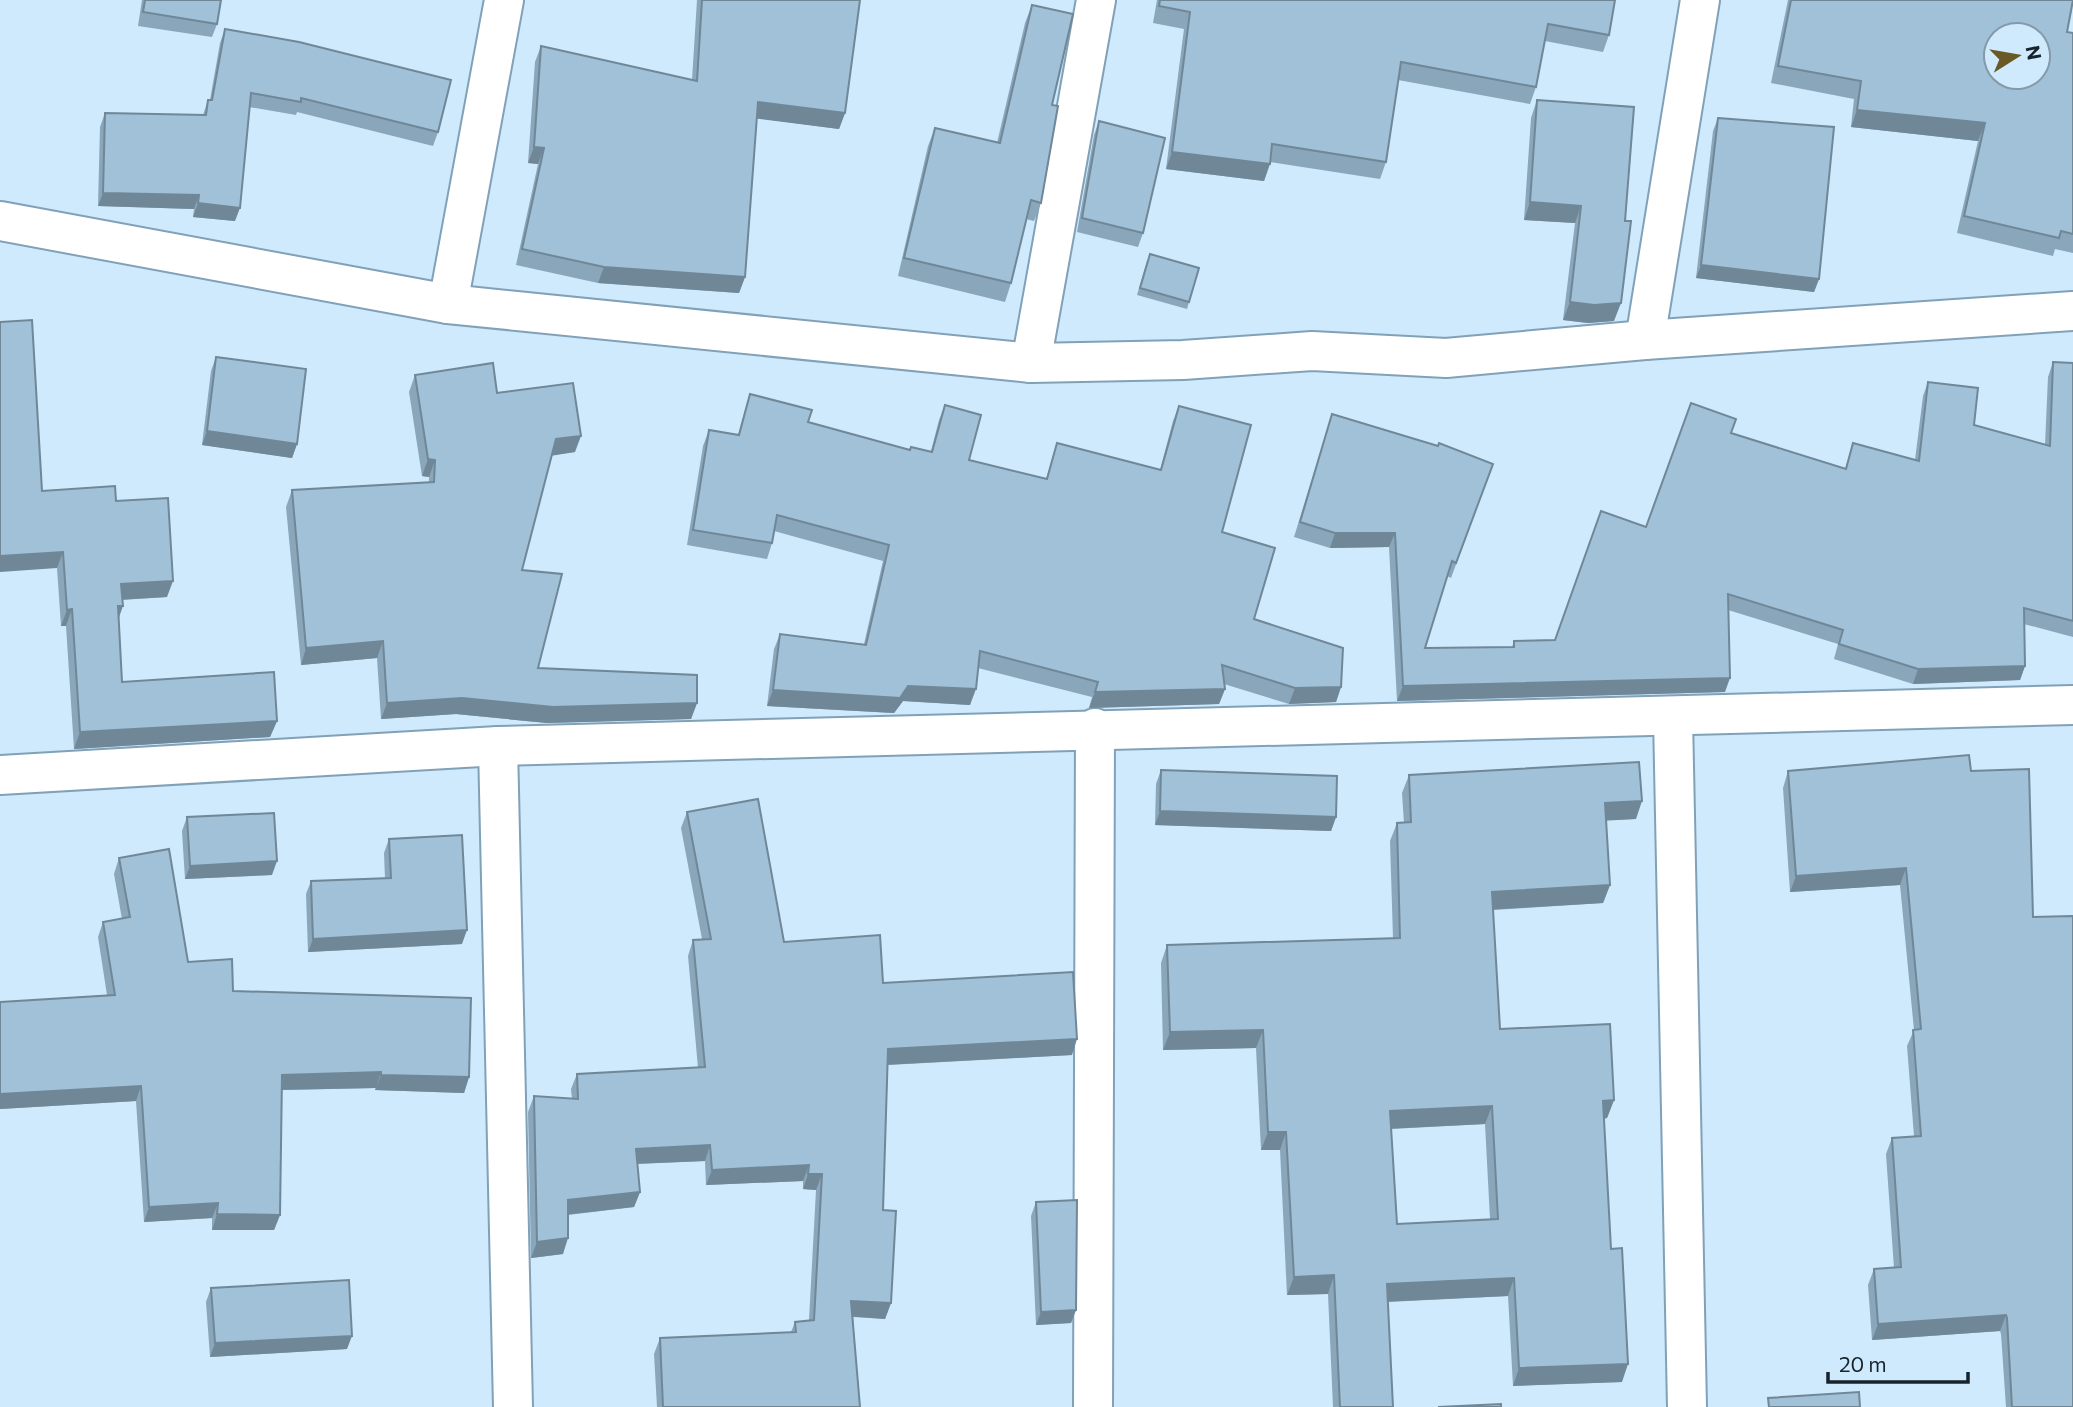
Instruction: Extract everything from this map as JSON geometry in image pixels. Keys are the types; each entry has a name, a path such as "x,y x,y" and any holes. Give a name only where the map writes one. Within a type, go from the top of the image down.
{"street":[{"path":"448,304 503,0"},
{"path":"1031,363 1096,0"},
{"path":"1645,340 1700,0"},
{"path":"0,220 448,304 1031,363 1183,360 1312,351 1446,358 1645,340 2073,310"},
{"path":"0,775 498,746 1095,728 1673,717 2073,705"},
{"path":"1673,717 1687,1407"},
{"path":"1093,1407 1095,728"},
{"path":"498,746 513,1407"}],"building":[{"path":"145,0 221,0 217,24 143,12"},
{"path":"702,0 860,0 845,113 758,102 745,277 604,267 522,249 544,148 534,147 541,46 697,81"},
{"path":"1160,0 1615,0 1609,35 1548,24 1536,87 1401,62 1386,162 1272,144 1270,164 1172,152 1190,12 1159,6"},
{"path":"1791,0 2073,0 2067,32 2073,33 2073,234 2061,231 2059,238 1964,216 1985,123 1857,110 1861,81 1778,66"},
{"path":"1032,5 1073,14 1052,105 1058,106 1041,203 1031,200 1011,283 904,258 935,128 1000,143"},
{"path":"225,29 299,42 451,80 438,132 301,98 301,102 251,93 240,208 198,203 199,195 103,193 105,113 206,115 208,100 212,100"},
{"path":"1537,100 1634,107 1625,221 1631,221 1621,303 1594,305 1570,302 1581,206 1530,202"},
{"path":"1718,118 1834,127 1819,279 1701,265"},
{"path":"1099,121 1165,138 1143,233 1082,218"},
{"path":"1150,254 1199,268 1189,302 1140,288"},
{"path":"32,320 42,491 115,486 116,501 168,498 173,581 121,584 123,606 118,606 122,682 274,672 277,721 80,732 72,609 67,610 63,552 0,556 0,322"},
{"path":"216,357 306,369 297,444 207,431"},
{"path":"2053,362 2073,363 2073,621 2024,608 2025,666 1918,669 1839,644 1843,630 1728,594 1730,678 1403,686 1395,533 1335,533 1300,522 1332,414 1438,446 1439,443 1493,464 1456,563 1452,561 1425,648 1514,647 1514,641 1555,640 1601,511 1646,527 1691,403 1736,419 1731,433 1846,469 1853,443 1919,461 1928,382 1978,388 1974,425 2050,446"},
{"path":"493,363 497,393 573,383 581,436 556,439 522,570 562,574 538,668 697,675 697,703 553,707 462,698 387,703 383,641 306,648 292,490 434,482 435,460 428,459 415,375"},
{"path":"750,394 812,410 808,422 910,450 911,447 932,452 945,405 981,415 969,460 1047,479 1057,443 1161,470 1179,406 1251,425 1222,532 1275,548 1254,619 1343,648 1341,687 1295,688 1222,665 1225,689 1095,692 1098,682 980,651 976,689 908,686 900,698 773,690 780,634 866,645 889,545 777,515 772,543 693,530 709,430 739,435"},
{"path":"1969,755 1971,771 2029,769 2033,917 2073,916 2073,1407 2012,1407 2006,1315 1878,1324 1874,1269 1901,1267 1892,1138 1921,1136 1913,1030 1921,1029 1906,868 1796,876 1788,771"},
{"path":"1639,762 1642,801 1605,803 1610,885 1492,892 1500,1029 1610,1024 1614,1100 1603,1101 1611,1249 1622,1248 1628,1364 1519,1368 1514,1278 1387,1284 1393,1407 1340,1407 1334,1275 1294,1277 1286,1132 1268,1132 1263,1030 1170,1032 1167,945 1400,938 1397,823 1411,822 1409,775","holes":["1492,1106 1498,1219 1397,1224 1390,1111"]},
{"path":"1161,770 1337,776 1336,817 1160,811"},
{"path":"758,799 784,942 880,935 883,983 1073,972 1077,1039 888,1049 883,1210 896,1211 891,1303 851,1301 860,1407 663,1407 660,1338 796,1332 795,1322 814,1320 822,1174 808,1174 809,1165 712,1170 710,1145 636,1149 640,1192 568,1200 568,1238 537,1242 534,1096 578,1099 577,1074 705,1067 693,940 711,939 687,812"},
{"path":"274,813 277,861 190,866 187,817"},
{"path":"462,835 467,930 313,939 311,881 391,878 389,839"},
{"path":"169,849 188,962 232,959 233,991 471,998 469,1077 381,1075 381,1072 282,1075 280,1215 217,1214 218,1203 149,1207 141,1086 0,1094 0,1002 115,995 103,922 130,917 119,858"},
{"path":"1077,1200 1076,1310 1041,1312 1036,1202"},
{"path":"349,1280 352,1336 215,1343 211,1288"},
{"path":"1859,1392 1860,1407 1769,1407 1768,1398"},
{"path":"1501,1404 1501,1407 1438,1407"}]}
